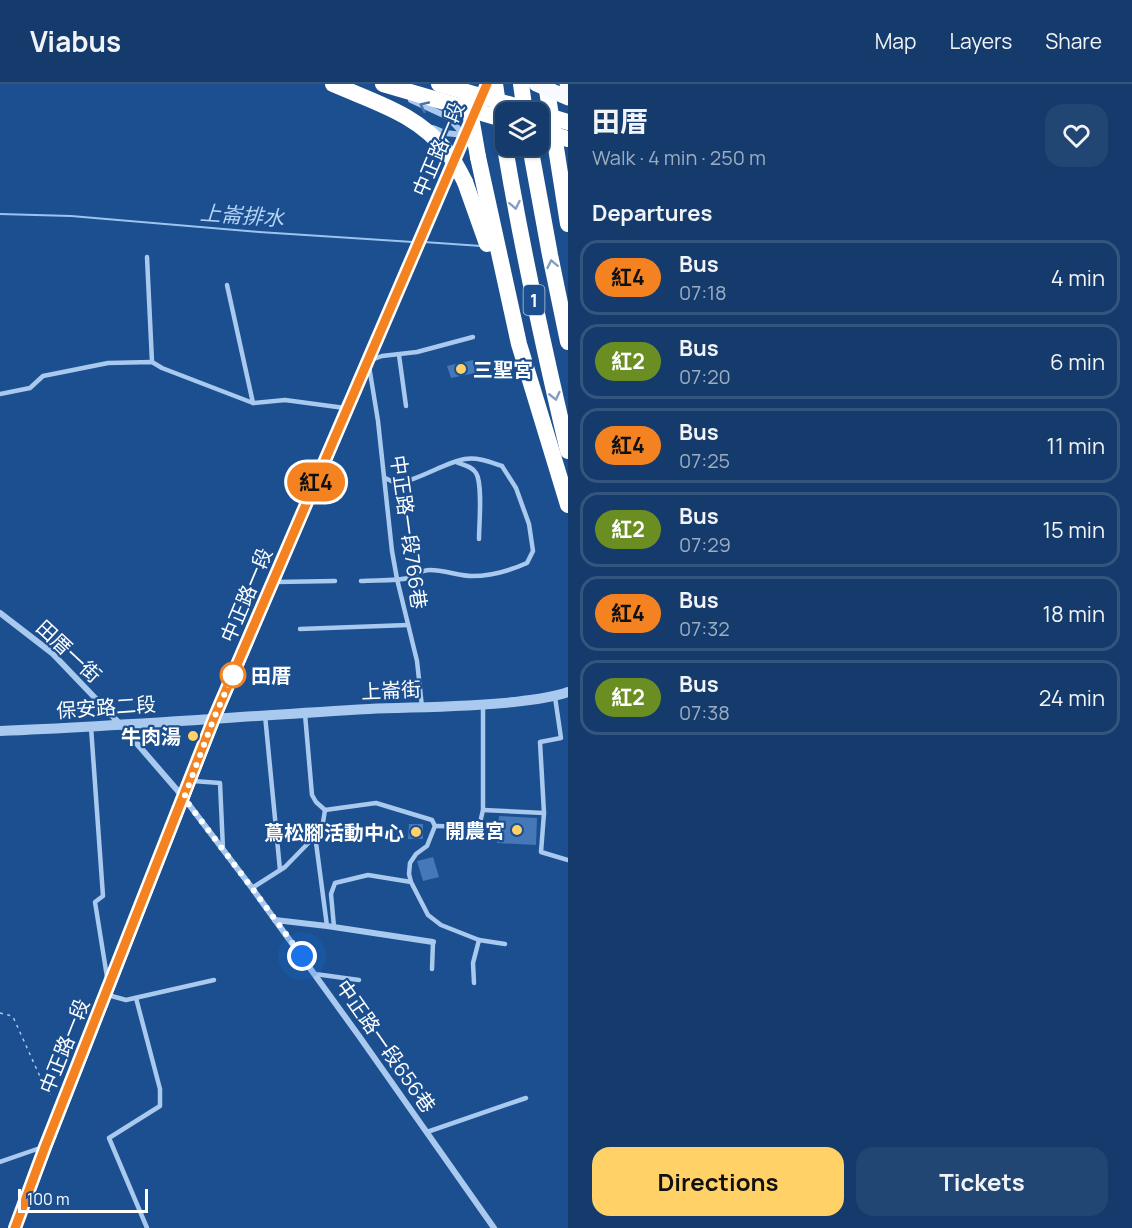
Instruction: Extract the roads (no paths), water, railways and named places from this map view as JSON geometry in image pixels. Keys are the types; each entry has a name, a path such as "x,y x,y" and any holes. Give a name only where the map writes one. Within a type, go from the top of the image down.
{"highway":[{"path":"333,84 402,114 428,132 448,154 465,182 477,213 514,339 519,344"},
{"path":"383,84 495,117"},
{"path":"439,84 500,102"},
{"path":"465,84 478,157 519,344 568,505"},
{"name":"1","path":"495,84 504,147 525,258 568,451"},
{"path":"521,84 524,102"},
{"path":"536,84 568,98"},
{"path":"546,84 568,224"},
{"path":"549,116 568,122"},
{"path":"549,133 568,139"},
{"name":"1","path":"532,156 568,342"}],"main road":[{"name":"中正路一段","path":"15,1228 214,718 487,84"}],"street":[{"path":"333,84 445,133 465,135"},
{"path":"378,84 448,117 465,135"},
{"name":"田厝一街","path":"0,613 52,653 120,724 184,798"},
{"name":"上崙街","path":"214,718 483,705 555,697 568,692"},
{"name":"保安路二段","path":"0,731 214,718"},
{"name":"中正路一段656巷","path":"184,798 315,974 494,1228"},
{"path":"275,920 433,942"}],"lane":[{"path":"147,257 152,362"},
{"path":"227,285 253,403"},
{"path":"368,360 424,350 473,337"},
{"path":"399,355 406,406"},
{"name":"中正路一段766巷","path":"368,360 378,421 392,551 417,661 422,707"},
{"path":"0,394 30,388 43,376 108,363 152,362 253,403 285,400 348,409"},
{"path":"361,581 408,578 421,571 429,570 472,576 494,574 527,563 533,550 529,524 516,489 502,466 481,459 467,458 402,482 392,482 384,478"},
{"path":"454,461 471,467 477,475 480,494 478,539"},
{"path":"273,582 335,581"},
{"path":"300,629 408,625"},
{"path":"555,697 561,738 540,742 544,813 541,852 568,860"},
{"path":"435,826 479,827 483,810 483,705"},
{"path":"305,713 312,795 316,802 325,810 375,803 432,820 435,826 427,846 416,854 410,863 409,874 428,915 441,925 478,940 506,944"},
{"path":"265,715 280,870"},
{"path":"91,727 103,896 95,902 107,991 126,1000 214,980"},
{"path":"190,780 220,783 223,849"},
{"path":"252,888 285,867 322,829 325,810"},
{"path":"483,810 544,813"},
{"path":"315,835 330,926"},
{"path":"330,926 331,894 335,883 368,875 411,882"},
{"path":"474,983 473,963 478,940"},
{"path":"432,969 433,942"},
{"path":"315,974 359,980"},
{"path":"136,998 160,1089 160,1106 109,1138 147,1228"},
{"path":"427,1131 526,1098"},
{"path":"0,1162 45,1147"}],"waterway":[{"name":"上崙排水","path":"0,214 71,216 413,242"},
{"name":"上崙排水","path":"424,242 481,246"}],"place":[{"name":"三聖宮","path":"461,369"},
{"name":"田厝","path":"233,675"},
{"name":"牛肉湯","path":"193,736"},
{"name":"開農宮","path":"517,830"},
{"name":"蔦松腳活動中心","path":"416,832"}]}
